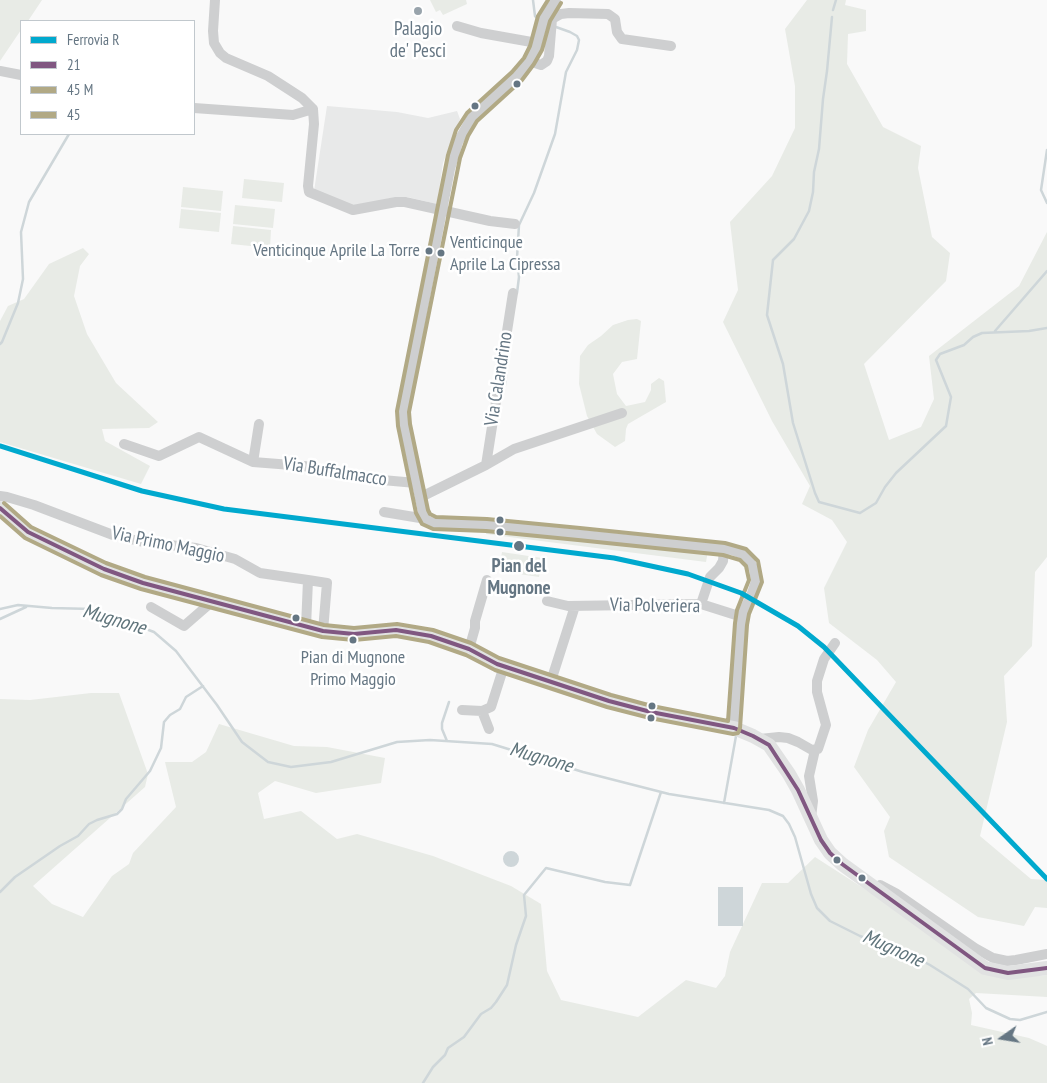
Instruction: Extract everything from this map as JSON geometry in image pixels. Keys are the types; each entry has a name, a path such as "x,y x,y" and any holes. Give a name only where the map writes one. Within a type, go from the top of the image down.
{"main road":[{"path":"0,508 28,532 104,569 143,583 323,631 354,634 387,631 431,636 466,648 504,666 640,710 734,728 760,739 768,745 789,774 820,840 830,853 873,887 985,968 1008,973 1047,968"}],"street":[{"path":"215,0 214,43 220,53 226,58 268,76 302,98 313,109 314,124 309,192 353,210 405,202 515,224"},
{"path":"426,519 419,498 403,412 454,156 462,133 479,110 517,76 529,62 544,18 556,0"},
{"path":"529,62 541,65 547,62 552,19 560,14 608,14 615,19 617,32 622,39 671,46"},
{"path":"457,26 537,43"},
{"path":"0,71 20,75"},
{"path":"195,108 293,115 313,109"},
{"name":"Via Calandrino","path":"486,464 513,292"},
{"name":"Via Calandrino","path":"419,498 514,449 622,413"},
{"path":"253,462 259,424"},
{"name":"Via Buffalmacco","path":"124,444 159,456 199,436 253,462 304,466 371,479 416,484"},
{"name":"Via Primo Maggio","path":"0,496 7,496 34,505 113,536 143,542 196,548 235,559 260,573 327,583 323,631"},
{"path":"384,512 426,519 434,523 486,525 724,549 743,554 752,563 756,581 742,617 734,728"},
{"path":"701,604 709,580 723,561 724,549"},
{"path":"306,627 308,580"},
{"path":"466,648 476,628 475,622 486,580"},
{"path":"151,607 184,626 207,606 209,600"},
{"name":"Via Polveriera","path":"547,601 568,606 701,604 742,617"},
{"path":"551,682 575,606"},
{"path":"811,818 813,801 809,776 815,750 818,749 826,725 817,692 817,680 824,659 835,643"},
{"path":"462,710 482,711 491,706 504,666"},
{"path":"482,711 489,729"},
{"path":"760,739 788,738 815,750"},
{"path":"873,887 879,884 897,894 975,948 993,958 1007,961 1047,954"}],"shaded area":[{"path":"0,0 42,0 29,20 20,20 20,31 0,61"},
{"path":"430,0 466,0 467,4 443,15 440,10 436,12"},
{"path":"807,0 846,0 845,5 866,10 866,31 848,34 847,64 883,127 921,146 918,168 932,237 950,253 946,281 864,364 889,440 921,427 934,399 929,356 1019,286 1047,232 1047,557 1035,572 1032,646 1004,676 1007,722 980,836 1031,879 1047,880 1047,908 1035,907 1024,926 978,917 889,857 884,831 890,817 854,767 868,730 896,682 877,660 829,623 824,588 847,542 832,520 802,504 810,486 772,421 723,322 738,290 730,222 772,176 795,128 795,86 785,29"},
{"path":"327,106 397,112 428,118 457,111 460,119 443,163 437,204 407,197 391,198 353,206 314,191"},
{"path":"244,179 284,183 282,202 242,198"},
{"path":"183,187 223,191 221,211 181,207"},
{"path":"235,205 275,209 273,228 233,224"},
{"path":"181,209 221,213 219,232 179,228"},
{"path":"233,226 271,230 270,248 231,244"},
{"path":"83,248 89,254 80,266 74,296 87,334 116,383 158,422 149,428 102,429 105,441 150,466 141,484 0,442 0,321 8,306 24,299 49,264"},
{"path":"637,319 641,321 637,359 622,362 613,374 617,394 626,406 645,402 651,390 651,384 659,378 664,381 666,402 628,424 625,441 615,447 597,434 587,416 579,384 580,356 588,345 613,325"},
{"path":"486,531 708,551 706,562 486,534"},
{"path":"502,552 542,558 539,577 499,571"},
{"path":"91,693 119,693 148,774 145,787 33,886 52,904 83,917 112,876 129,864 133,853 176,807 165,762 192,762 206,752 219,724 294,746 327,747 385,758 381,783 316,793 275,781 258,793 264,819 301,811 337,839 357,834 433,856 511,886 541,904 547,971 561,1000 638,1017 686,980 716,988 725,976 730,952 762,883 788,883 815,857 1003,978 1047,975 1047,997 976,993 969,999 972,1013 971,1025 1029,1038 1047,1046 1047,1083 0,1083 0,699 30,700"},
{"path":"511,851 517,853 519,859 517,865 511,867 505,865 503,859 505,853"},
{"path":"718,887 743,887 743,926 718,926"}],"waterway":[{"path":"533,0 535,16 539,20"},
{"path":"833,10 836,0"},
{"path":"832,17 819,149 809,211 794,239 773,260 767,315 783,364 793,423 819,502 860,513 876,503 896,473 946,426 951,397 936,360 940,354 964,345 973,337 982,333 1029,331 1047,328"},
{"path":"517,293 519,277 517,258 519,225 534,193 555,134 566,72 577,50 579,40 577,36 570,32 556,27"},
{"path":"0,344 18,303 23,279 21,232 29,202 68,135"},
{"path":"1047,150 1041,190 1047,203"},
{"path":"995,331 1047,271"},
{"path":"505,385 511,335"},
{"name":"Mugnone","path":"0,609 18,605 92,609 154,632 176,651 242,742 268,762 291,767 331,762 397,742 430,740 492,744 583,772 669,794 769,810 783,816 789,824 795,837 811,894 817,908 830,921 860,936 907,953 930,965 968,989 986,1008 1010,1019 1020,1020 1047,1012"},
{"path":"0,619 26,607"},
{"path":"0,892 15,877 78,836 89,824 117,814 122,809 126,799 150,771 161,748 164,722 170,715 180,709 186,697 203,686"},
{"path":"447,741 442,729 442,723 449,702"},
{"path":"724,803 736,736"},
{"path":"423,1083 433,1067 445,1055 448,1048 464,1037 481,1014 491,1008 496,1002 507,985 516,945 526,916 524,895 546,868 605,882 630,885 661,792"}],"rail line":[{"name":"R","path":"0,446 142,491 224,509 614,558 688,574 741,593 798,626 824,647 1047,879"}],"transit line":[{"name":"45","path":"4,503 31,527 106,563 145,577 324,625 354,628 397,624 433,630 471,643 499,658 611,695 652,706 728,721 735,623 737,610 749,580 746,566 740,560 723,555 578,540 486,531 433,529 422,524 416,513 398,426 397,411 448,155 456,130 467,113 512,72 524,58 530,46 538,16 548,0"},
{"path":"0,516 25,538 101,575 141,589 322,637 354,640 396,636 429,642 466,655 495,670 607,707 650,718 733,734 738,733 740,728 747,625 749,614 762,582 758,561 746,549 725,543 580,528 487,519 436,517 430,514 428,510 409,412 460,158 468,136 477,121 522,80 534,64 542,50 550,21 561,3"},
{"name":"21","path":"0,508 28,532 104,569 143,583 323,631 354,634 396,630 431,636 469,649 497,664 609,701 651,712 734,728 753,736 769,745 798,790 821,840 830,853 842,864 985,968 1008,973 1047,968"}],"place":[{"name":"Palagio de' Pesci","path":"418,11"},
{"name":"Venticinque Aprile La Torre","path":"429,251"},
{"name":"Venticinque Aprile La Cipressa","path":"441,253"},
{"name":"Pian del Mugnone","path":"519,546"},
{"name":"Pian di Mugnone Primo Maggio","path":"353,640"}]}
